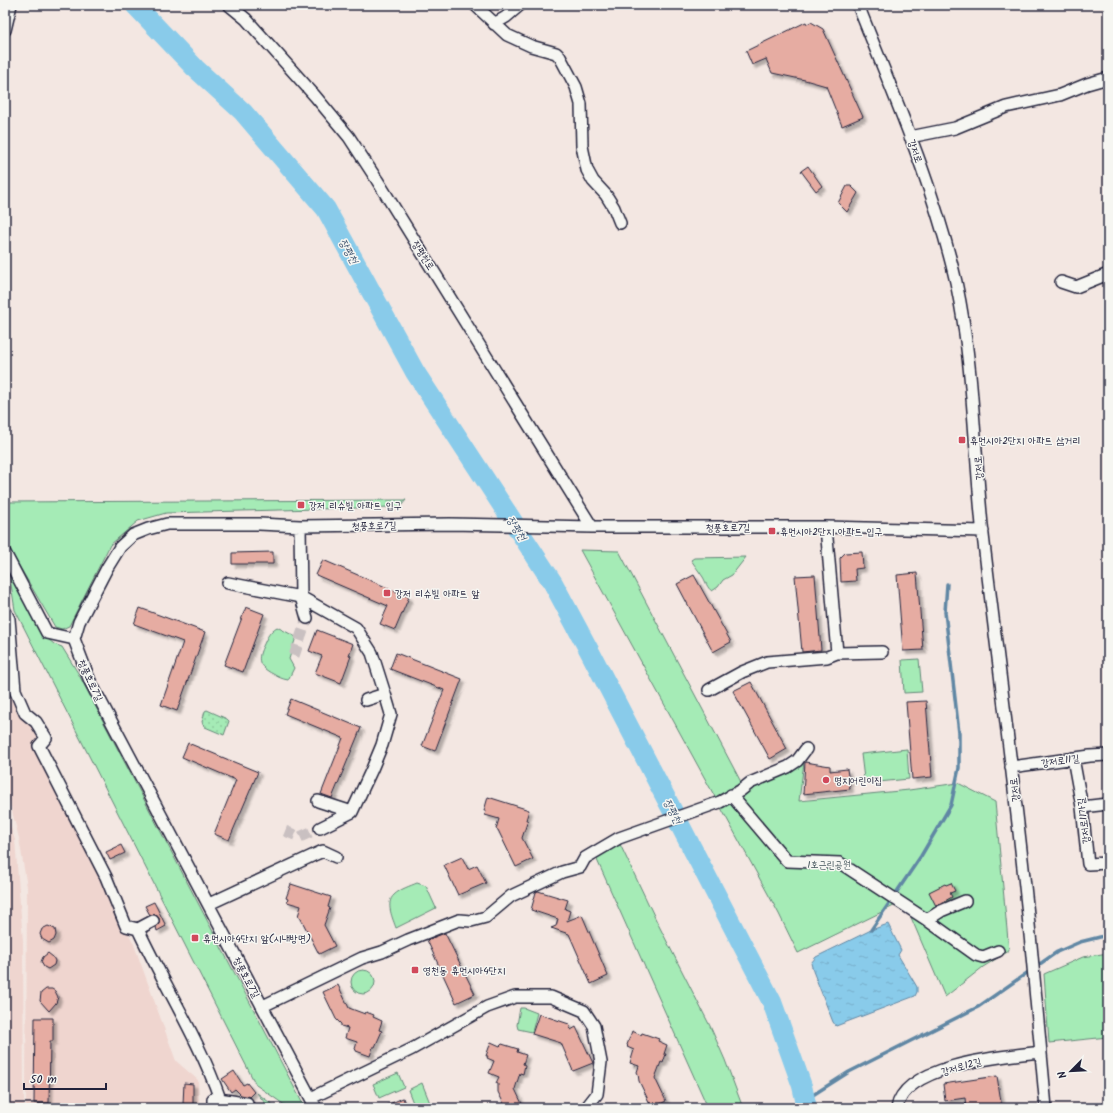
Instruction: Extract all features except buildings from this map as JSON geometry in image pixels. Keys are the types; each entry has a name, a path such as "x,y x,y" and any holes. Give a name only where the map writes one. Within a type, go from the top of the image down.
{"street":[{"path":"5,30 11,5"},
{"name":"장평천로","path":"229,5 251,25 315,96 349,137 592,527"},
{"path":"475,5 507,35 531,46 556,53 566,66 576,87 581,104 582,146 587,170 593,181 610,202 620,223"},
{"path":"494,24 506,17 520,5"},
{"name":"강저로","path":"858,5 910,137 942,228 956,283 965,335 970,378 983,531 1031,946 1041,1052"},
{"path":"910,137 955,128 1006,107 1060,95 1087,84 1108,78"},
{"path":"1061,282 1076,287 1108,274"},
{"name":"청풍호로7길","path":"314,1103 90,681 74,639 79,622 107,568 120,547 133,535 148,528 167,524 259,524 300,526 450,524 569,527 826,527 983,531"},
{"path":"300,526 301,597 307,618"},
{"path":"826,527 837,654"},
{"path":"5,553 47,633 74,639"},
{"path":"228,583 301,597 356,628 372,653 392,714 375,763 352,812 320,828"},
{"path":"5,611 9,620 15,690 25,713 36,722 46,738 39,746 106,877 126,926 138,929 153,921"},
{"path":"709,690 742,672 767,662 827,657 837,654 882,652"},
{"path":"366,700 385,694"},
{"path":"262,1006 362,958 382,952 459,920 471,921 486,917 511,896 557,874 580,867 585,858 619,838 720,802 740,791 750,783 788,767 797,761 806,749"},
{"name":"강저로11길","path":"1011,767 1073,758 1108,755"},
{"name":"강저로11가길","path":"1073,758 1082,807 1088,864 1108,864"},
{"path":"731,795 787,861 840,863 899,901 976,955 983,957 998,951"},
{"path":"318,801 352,812"},
{"path":"1082,807 1108,804"},
{"path":"208,904 323,851 336,857"},
{"path":"927,920 941,911 965,901"},
{"path":"138,929 214,1080 220,1099"},
{"path":"314,1103 487,1007 516,997 551,997 584,1011 594,1026 601,1062 596,1094 586,1108"},
{"path":"1041,1052 1046,1108"},
{"name":"강저로12길","path":"897,1108 901,1097 910,1088 927,1077 954,1066 986,1058 1041,1052"},
{"path":"213,1108 213,1099 247,1103 248,1106"}],"shaded area":[{"path":"5,652 16,709 34,727 65,811 133,942 176,1061 198,1080 199,1108 26,1108 27,887 19,838 5,784"},
{"path":"5,811 15,840 23,941 24,1108 5,1108"}],"green space":[{"path":"406,500 401,506 393,507 166,513 138,521 110,545 69,626 62,629 55,627 5,542 5,502"},
{"name":"1호근린공원","path":"580,550 619,551 741,782 805,754 799,801 909,790 958,783 995,802 1009,951 983,967 945,997 904,901 798,953 779,914"},
{"path":"746,557 732,575 723,580 718,587 712,591 691,560 694,558"},
{"path":"9,572 48,639 54,644 62,647 78,673 305,1108 289,1108 256,1085 15,610"},
{"path":"277,627 296,637 289,659 294,668 288,680 280,678 264,668 261,665 259,658 266,639"},
{"path":"919,659 922,692 904,693 902,660"},
{"path":"207,710 229,721 224,735 205,727 202,722 205,711"},
{"path":"907,749 909,779 868,783 864,779 861,754"},
{"path":"617,838 657,922 710,1026 725,1060 743,1108 708,1108 593,851"},
{"path":"417,883 426,886 436,908 396,928 390,911 391,898 399,891"},
{"path":"1108,953 1108,1037 1049,1043 1044,974 1083,957"},
{"path":"363,970 371,974 375,982 371,990 363,994 355,990 351,982 355,974"},
{"path":"520,1008 537,1013 532,1032 518,1029 517,1025"},
{"path":"398,1073 404,1087 379,1098 373,1084"},
{"path":"422,1083 432,1108 415,1108 408,1090"},
{"path":"257,1093 277,1108 269,1108"}],"water":[{"path":"888,924 901,950 898,955 917,987 915,996 836,1026 833,1022 811,963 816,957 871,930"}],"waterway":[{"name":"장평천","path":"135,5 195,68 243,112 326,209 415,372 553,583 590,652 772,1002 802,1086 807,1108"},
{"path":"871,930 921,856 951,805 959,768 959,733 945,612 947,584"},
{"path":"805,1100 849,1072 978,1007 1057,952 1080,942 1108,935"}],"tunnel":[{"path":"294,656 307,618"},
{"path":"285,831 300,837 320,828"}],"place":[{"name":"휴먼시아2단지 아파트 삼거리","path":"962,440"},
{"name":"강저 리슈빌 아파트 입구","path":"301,505"},
{"name":"휴먼시아2단지 아파트 입구","path":"772,531"},
{"name":"강저 리슈빌 아파트 앞","path":"387,593"},
{"name":"명지어린이집","path":"826,780"},
{"name":"휴먼시아4단지 앞(시내방면)","path":"195,938"},
{"name":"영천동 휴먼시아4단지","path":"415,970"}]}
